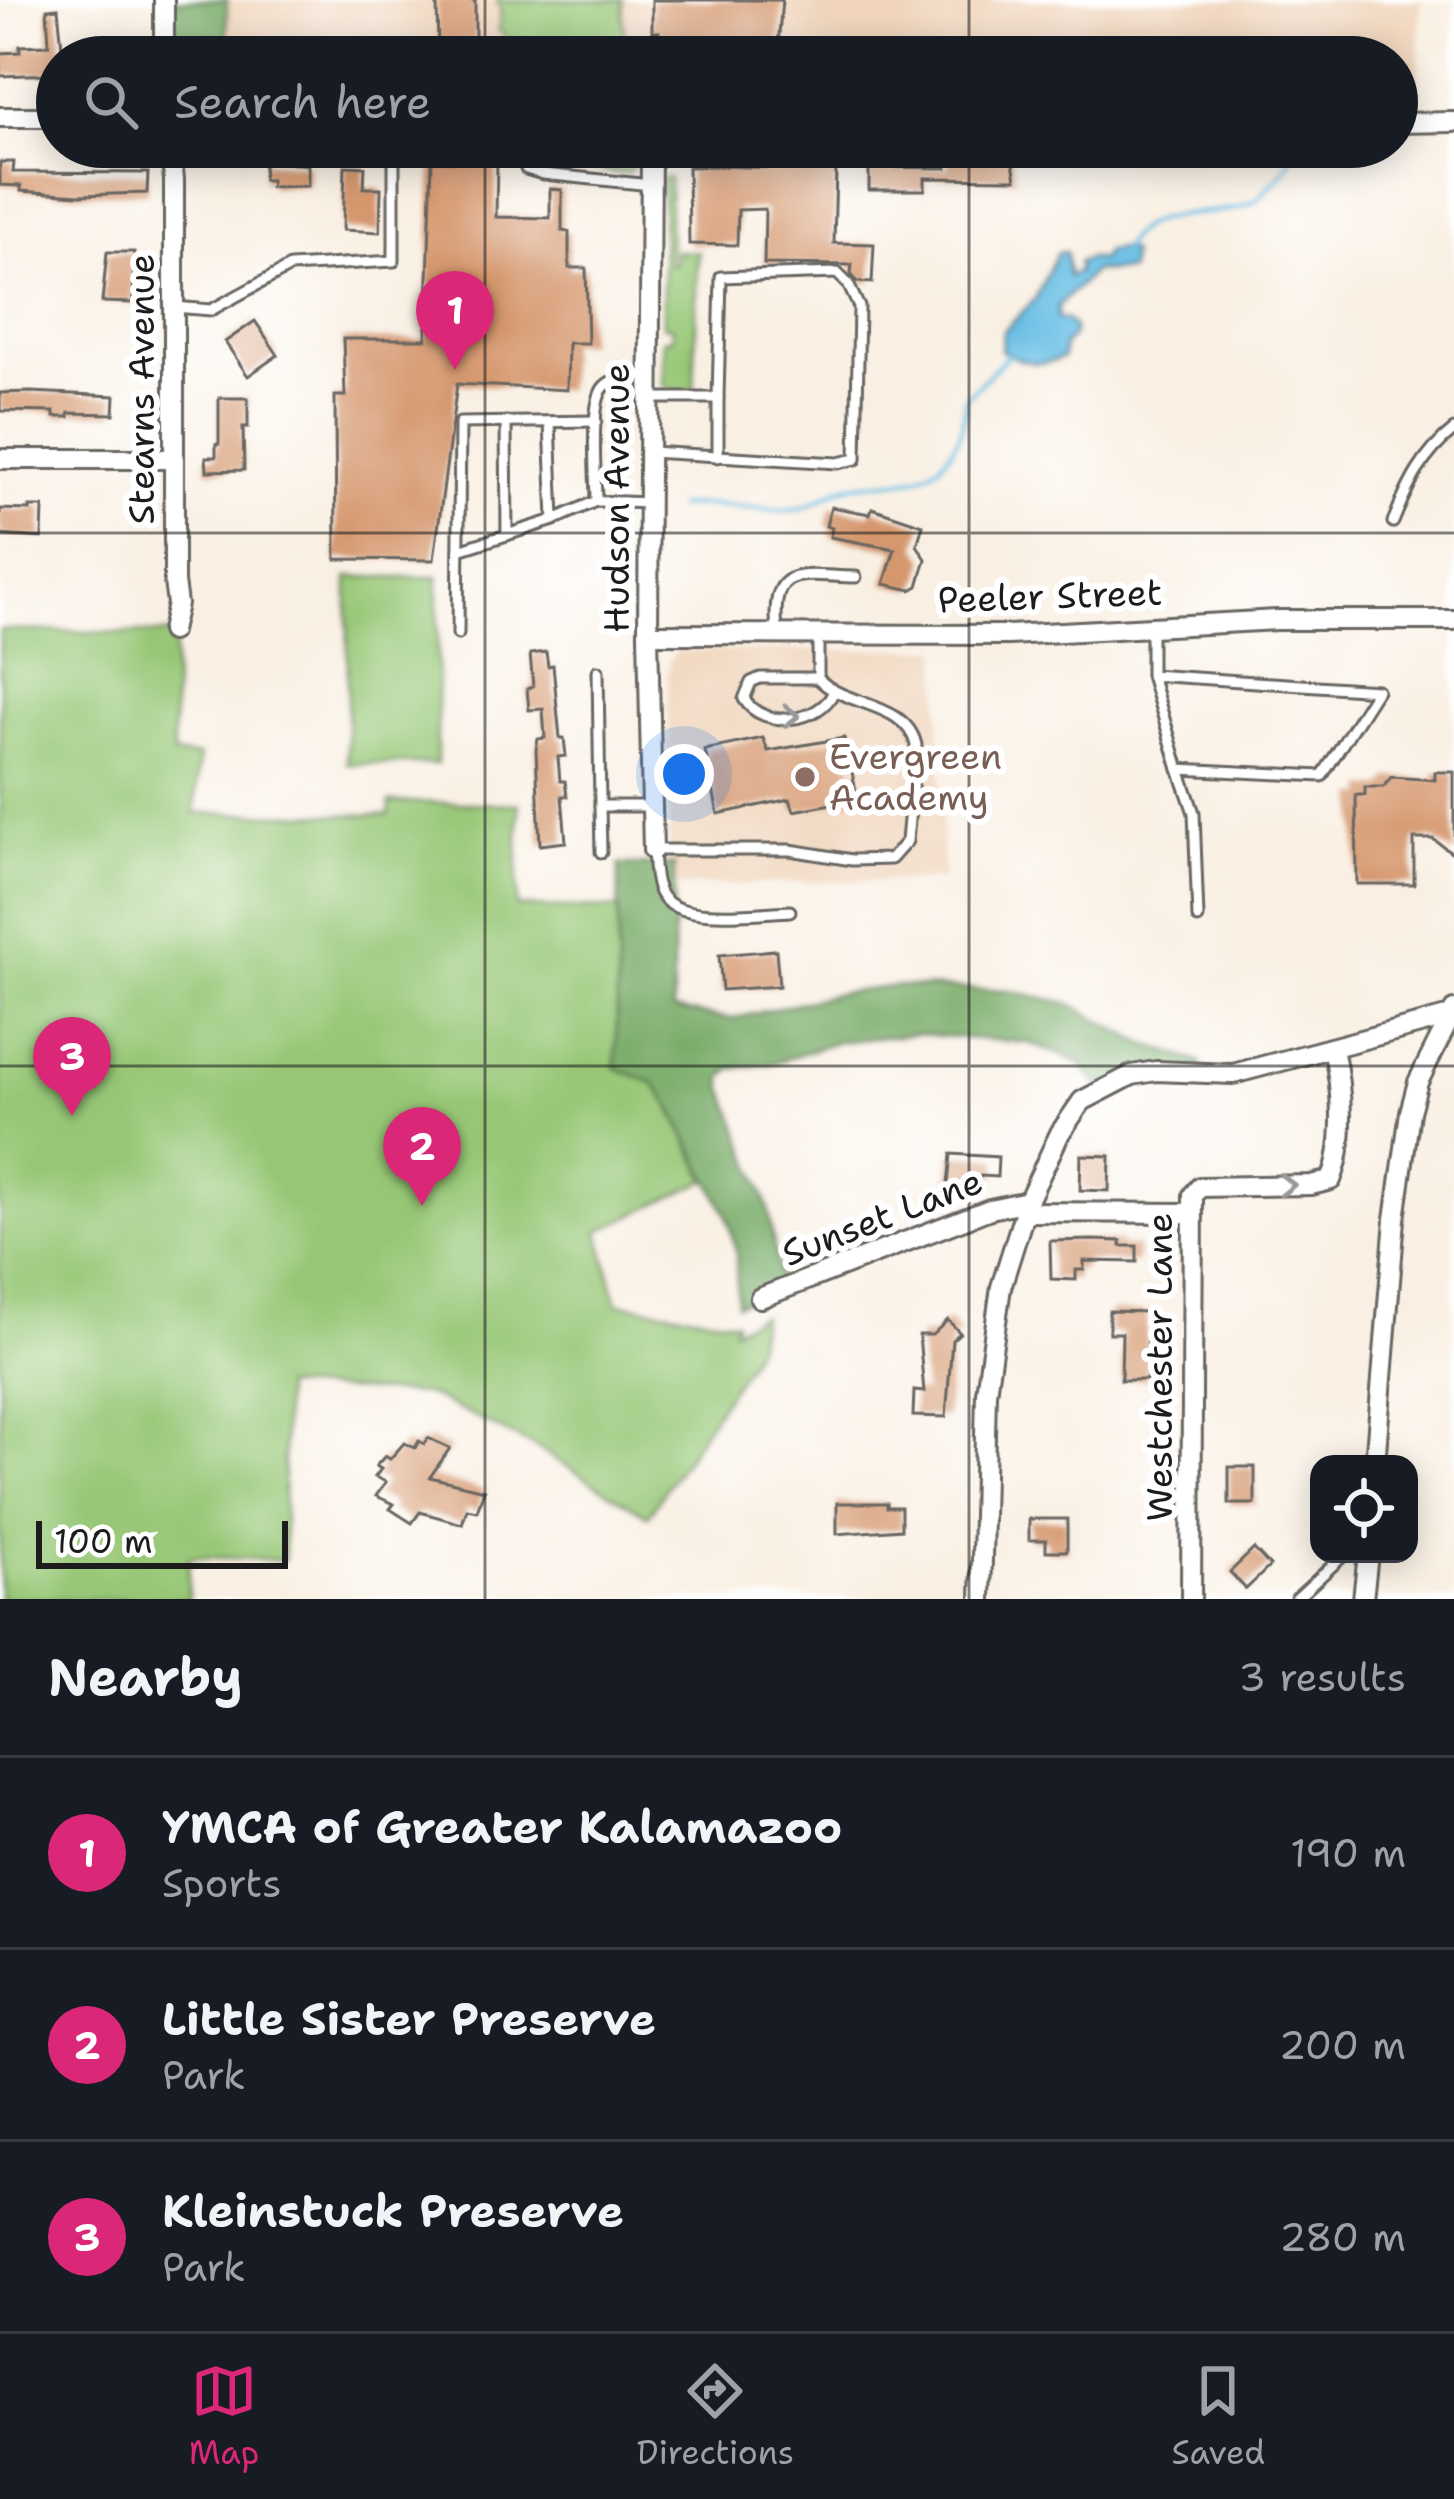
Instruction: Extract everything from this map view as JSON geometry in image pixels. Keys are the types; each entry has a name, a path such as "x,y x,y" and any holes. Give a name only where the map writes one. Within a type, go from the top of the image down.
{"street":[{"path":"164,0 164,36"},
{"path":"0,118 36,117"},
{"path":"1418,123 1454,122"},
{"name":"Stearns Avenue","path":"171,168 177,604 171,631"},
{"name":"Hudson Avenue","path":"651,168 648,634 653,850"},
{"path":"0,459 173,459"},
{"name":"Peeler Street","path":"648,634 1008,634 1276,620 1454,620"},
{"path":"981,1599 986,1393 1001,1287 1026,1207 1060,1132 1082,1101 1132,1075 1233,1073 1454,1013"},
{"path":"1376,1455 1395,1219 1410,1112 1418,1082 1454,1013"},
{"name":"Westchester Lane","path":"1191,1599 1193,1195 1200,1186 1311,1185 1330,1180 1339,1161 1338,1071 1333,1049"},
{"name":"Sunset Lane","path":"760,1298 990,1209 1190,1214"},
{"path":"1364,1599 1367,1563"}],"lane":[{"path":"174,307 211,310 290,267 394,261 394,168"},
{"path":"526,168 543,175 651,184"},
{"path":"650,452 718,457 838,463 856,459 859,307 841,275 721,277 718,457"},
{"path":"596,502 596,401 605,385 619,378 650,374"},
{"path":"650,398 718,398"},
{"path":"458,634 460,423 596,421"},
{"path":"506,422 507,535"},
{"path":"550,422 554,520"},
{"path":"1393,522 1410,479 1433,446 1454,430"},
{"path":"459,550 596,502 650,503"},
{"path":"777,632 776,592 783,582 799,577 856,577"},
{"path":"1151,626 1150,675 1194,813 1198,918"},
{"path":"818,678 819,632"},
{"path":"598,671 601,852"},
{"path":"1150,675 1377,690 1322,776 1179,770"},
{"path":"790,910 700,914 674,908 659,893 653,850 790,850 852,860 891,859 907,841 916,745 906,724 868,702 834,692 818,678 760,678 751,682 744,699 748,707 766,716 812,716 824,710 834,692"},
{"path":"600,806 652,806"},
{"path":"1296,1599 1335,1563"}],"shaded area":[{"path":"176,0 1421,0 1418,108 1418,36 176,36"},
{"name":"Evergreen Academy","path":"939,649 943,879 669,886 668,674 670,659 677,651"}],"green space":[{"path":"172,0 227,0 227,36 172,36"},
{"path":"497,0 623,0 624,36 505,36 498,30 501,11"},
{"path":"597,168 632,168 628,173"},
{"path":"662,178 669,178 670,264 675,264 675,251 698,252 694,392 673,391 663,385 663,340 672,338 673,327 663,326"},
{"path":"348,577 438,577 437,764 347,764"},
{"path":"0,630 174,634 173,755 199,756 195,813 389,815 390,802 519,804 517,907 619,909 616,1068 654,1083 707,1180 599,1231 617,1303 735,1321 733,1329 761,1315 757,1344 747,1364 648,1516 532,1445 426,1394 283,1387 284,1560 189,1557 188,1599 0,1599"},
{"path":"619,865 674,865 673,1010 732,1019 839,993 898,986 1010,991 1068,1003 1145,1044 1200,1062 1200,1072 1100,1088 1079,1062 1029,1043 916,1034 835,1042 774,1063 731,1069 723,1085 768,1207 781,1288 737,1304 736,1251 726,1213 654,1083 616,1068"}],"water":[{"path":"1124,248 1131,253 1129,271 1094,271 1058,306 1057,318 1074,328 1064,344 1063,357 1031,362 1001,350 1003,332 1035,299 1057,253 1066,252 1068,276 1078,272 1078,262 1101,260 1106,251"}],"building":[{"path":"437,0 475,0 475,36 438,36"},
{"path":"652,0 782,0 779,36 659,36 652,32"},
{"path":"58,8 61,36 48,36 47,9"},
{"path":"36,45 36,75 0,76 0,53 20,52 20,46"},
{"path":"0,162 14,162 13,172 148,173 147,193 21,191 21,186 0,185"},
{"path":"264,168 308,168 308,186 270,187 271,180 263,180"},
{"path":"345,168 365,168 364,188 381,188 380,232 343,230"},
{"path":"432,168 497,168 496,217 550,218 550,189 562,190 562,231 569,232 569,268 586,268 588,343 568,343 567,390 457,384 434,560 336,559 335,396 345,396 343,339 426,339"},
{"path":"688,168 836,170 834,243 874,244 872,283 857,282 852,265 764,264 765,209 738,210 737,245 689,244"},
{"path":"869,168 1014,168 1016,179 925,178 925,190 869,190"},
{"path":"107,252 134,252 133,303 102,302"},
{"path":"255,321 278,355 248,376 225,342"},
{"path":"0,393 115,396 114,414 54,417 54,412 0,411"},
{"path":"219,398 248,398 244,470 207,471 206,457 216,457 219,444"},
{"path":"43,507 42,538 0,535 0,509"},
{"path":"831,507 870,514 872,508 923,525 917,545 926,559 918,586 911,590 884,584 895,549 830,537 832,528 826,526"},
{"path":"546,652 548,666 553,665 566,756 558,757 567,796 562,796 566,842 540,845 536,750 538,739 545,738 543,709 529,710 527,689 533,686 530,654"},
{"path":"763,738 768,751 844,738 858,799 794,811 790,799 718,814 705,750"},
{"path":"1435,772 1454,772 1454,854 1433,839 1414,839 1414,884 1357,884 1356,795 1365,795 1365,787 1384,787 1391,777 1435,780"},
{"path":"776,950 779,986 722,990 719,955"},
{"path":"951,1154 998,1157 997,1177 981,1176 973,1186 948,1184"},
{"path":"1081,1155 1110,1156 1109,1191 1080,1190"},
{"path":"1050,1241 1137,1246 1137,1262 1084,1261 1084,1270 1076,1270 1076,1280 1051,1279"},
{"path":"1109,1311 1147,1312 1147,1380 1121,1380 1122,1333 1109,1333"},
{"path":"948,1320 960,1333 952,1340 946,1417 913,1416 914,1391 924,1392 919,1335 932,1335"},
{"path":"428,1438 450,1448 430,1477 484,1490 477,1511 467,1509 462,1524 420,1512 412,1523 390,1509 394,1504 376,1496 386,1482 375,1477 381,1469 376,1466 404,1443 415,1448"},
{"path":"1229,1467 1255,1467 1255,1504 1229,1504"},
{"path":"837,1503 901,1507 901,1529 837,1534"},
{"path":"1029,1519 1067,1519 1067,1551 1046,1551 1046,1540 1029,1540"},
{"path":"1254,1549 1270,1566 1246,1589 1230,1572"}],"waterway":[{"path":"1123,249 1148,224 1257,200 1286,168"},
{"path":"678,507 797,509 849,486 926,473 946,457 959,436 965,399 1009,354"}],"place":[{"name":"YMCA of Greater Kalamazoo","path":"455,370"},
{"name":"Evergreen Academy","path":"805,777"},
{"name":"Kleinstuck Preserve","path":"72,1116"},
{"name":"Little Sister Preserve","path":"422,1206"}]}
